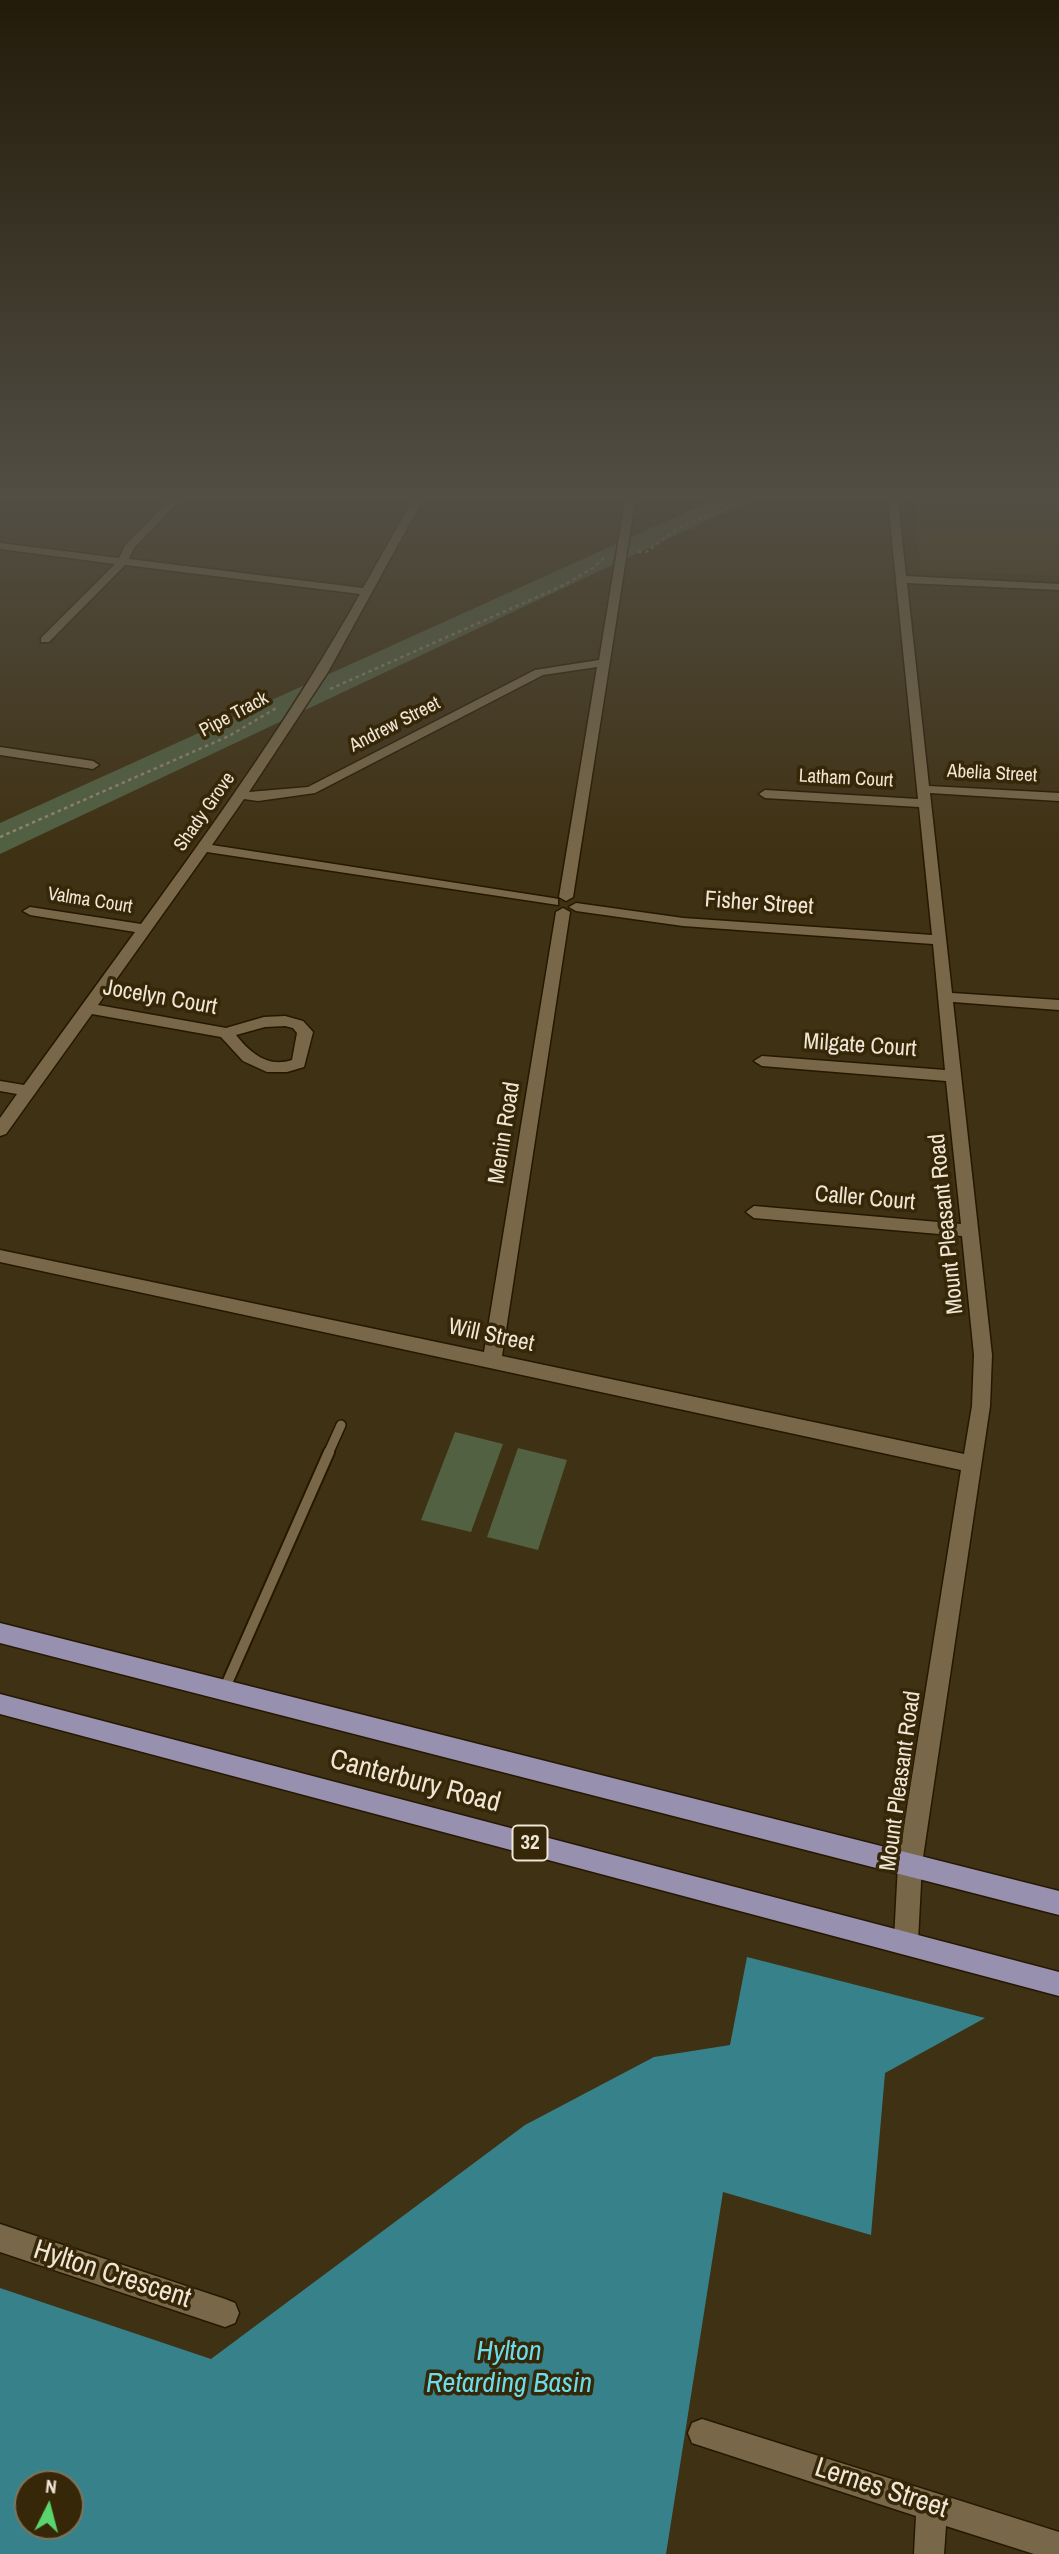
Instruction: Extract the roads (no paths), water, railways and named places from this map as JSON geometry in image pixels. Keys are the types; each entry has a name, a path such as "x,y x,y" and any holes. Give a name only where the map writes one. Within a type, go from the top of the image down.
{"main road":[{"name":"Canterbury Road","path":"0,1633 1059,1903"},
{"name":"Canterbury Road","path":"0,1704 906,1941 1059,1984"}],"street":[{"path":"45,640 65,620"},
{"name":"Shady Grove","path":"0,1130 241,795 307,695 350,620"},
{"name":"Menin Road","path":"492,1361 610,620"},
{"name":"Mount Pleasant Road","path":"905,620 983,1355 981,1406 910,1864 906,1941"},
{"name":"Andrew Street","path":"241,795 258,797 311,790 539,673 556,668 603,663"},
{"path":"0,751 93,765"},
{"name":"Latham Court","path":"765,794 924,796"},
{"name":"Abelia Street","path":"924,796 1059,797"},
{"name":"Fisher Street","path":"204,848 683,922 939,940"},
{"name":"Valma Court","path":"30,911 145,929"},
{"path":"946,997 1059,1004"},
{"name":"Jocelyn Court","path":"87,1008 226,1033 264,1022 285,1021 298,1024 305,1032 299,1063 278,1070 244,1056 226,1033"},
{"name":"Milgate Court","path":"762,1061 954,1076"},
{"path":"0,1086 27,1091"},
{"name":"Caller Court","path":"754,1212 971,1231"},
{"name":"Will Street","path":"0,1256 972,1464"},
{"name":"Hylton Crescent","path":"0,2238 225,2313"},
{"name":"Lernes Street","path":"702,2433 1059,2547"},
{"path":"929,2554 932,2505"}],"lane":[{"path":"224,1690 341,1425"}],"water":[{"name":"Hylton Retarding Basin","path":"747,1957 985,2018 885,2073 871,2235 723,2192 666,2554 0,2554 0,2288 211,2359 525,2125 654,2057 730,2045"}]}
